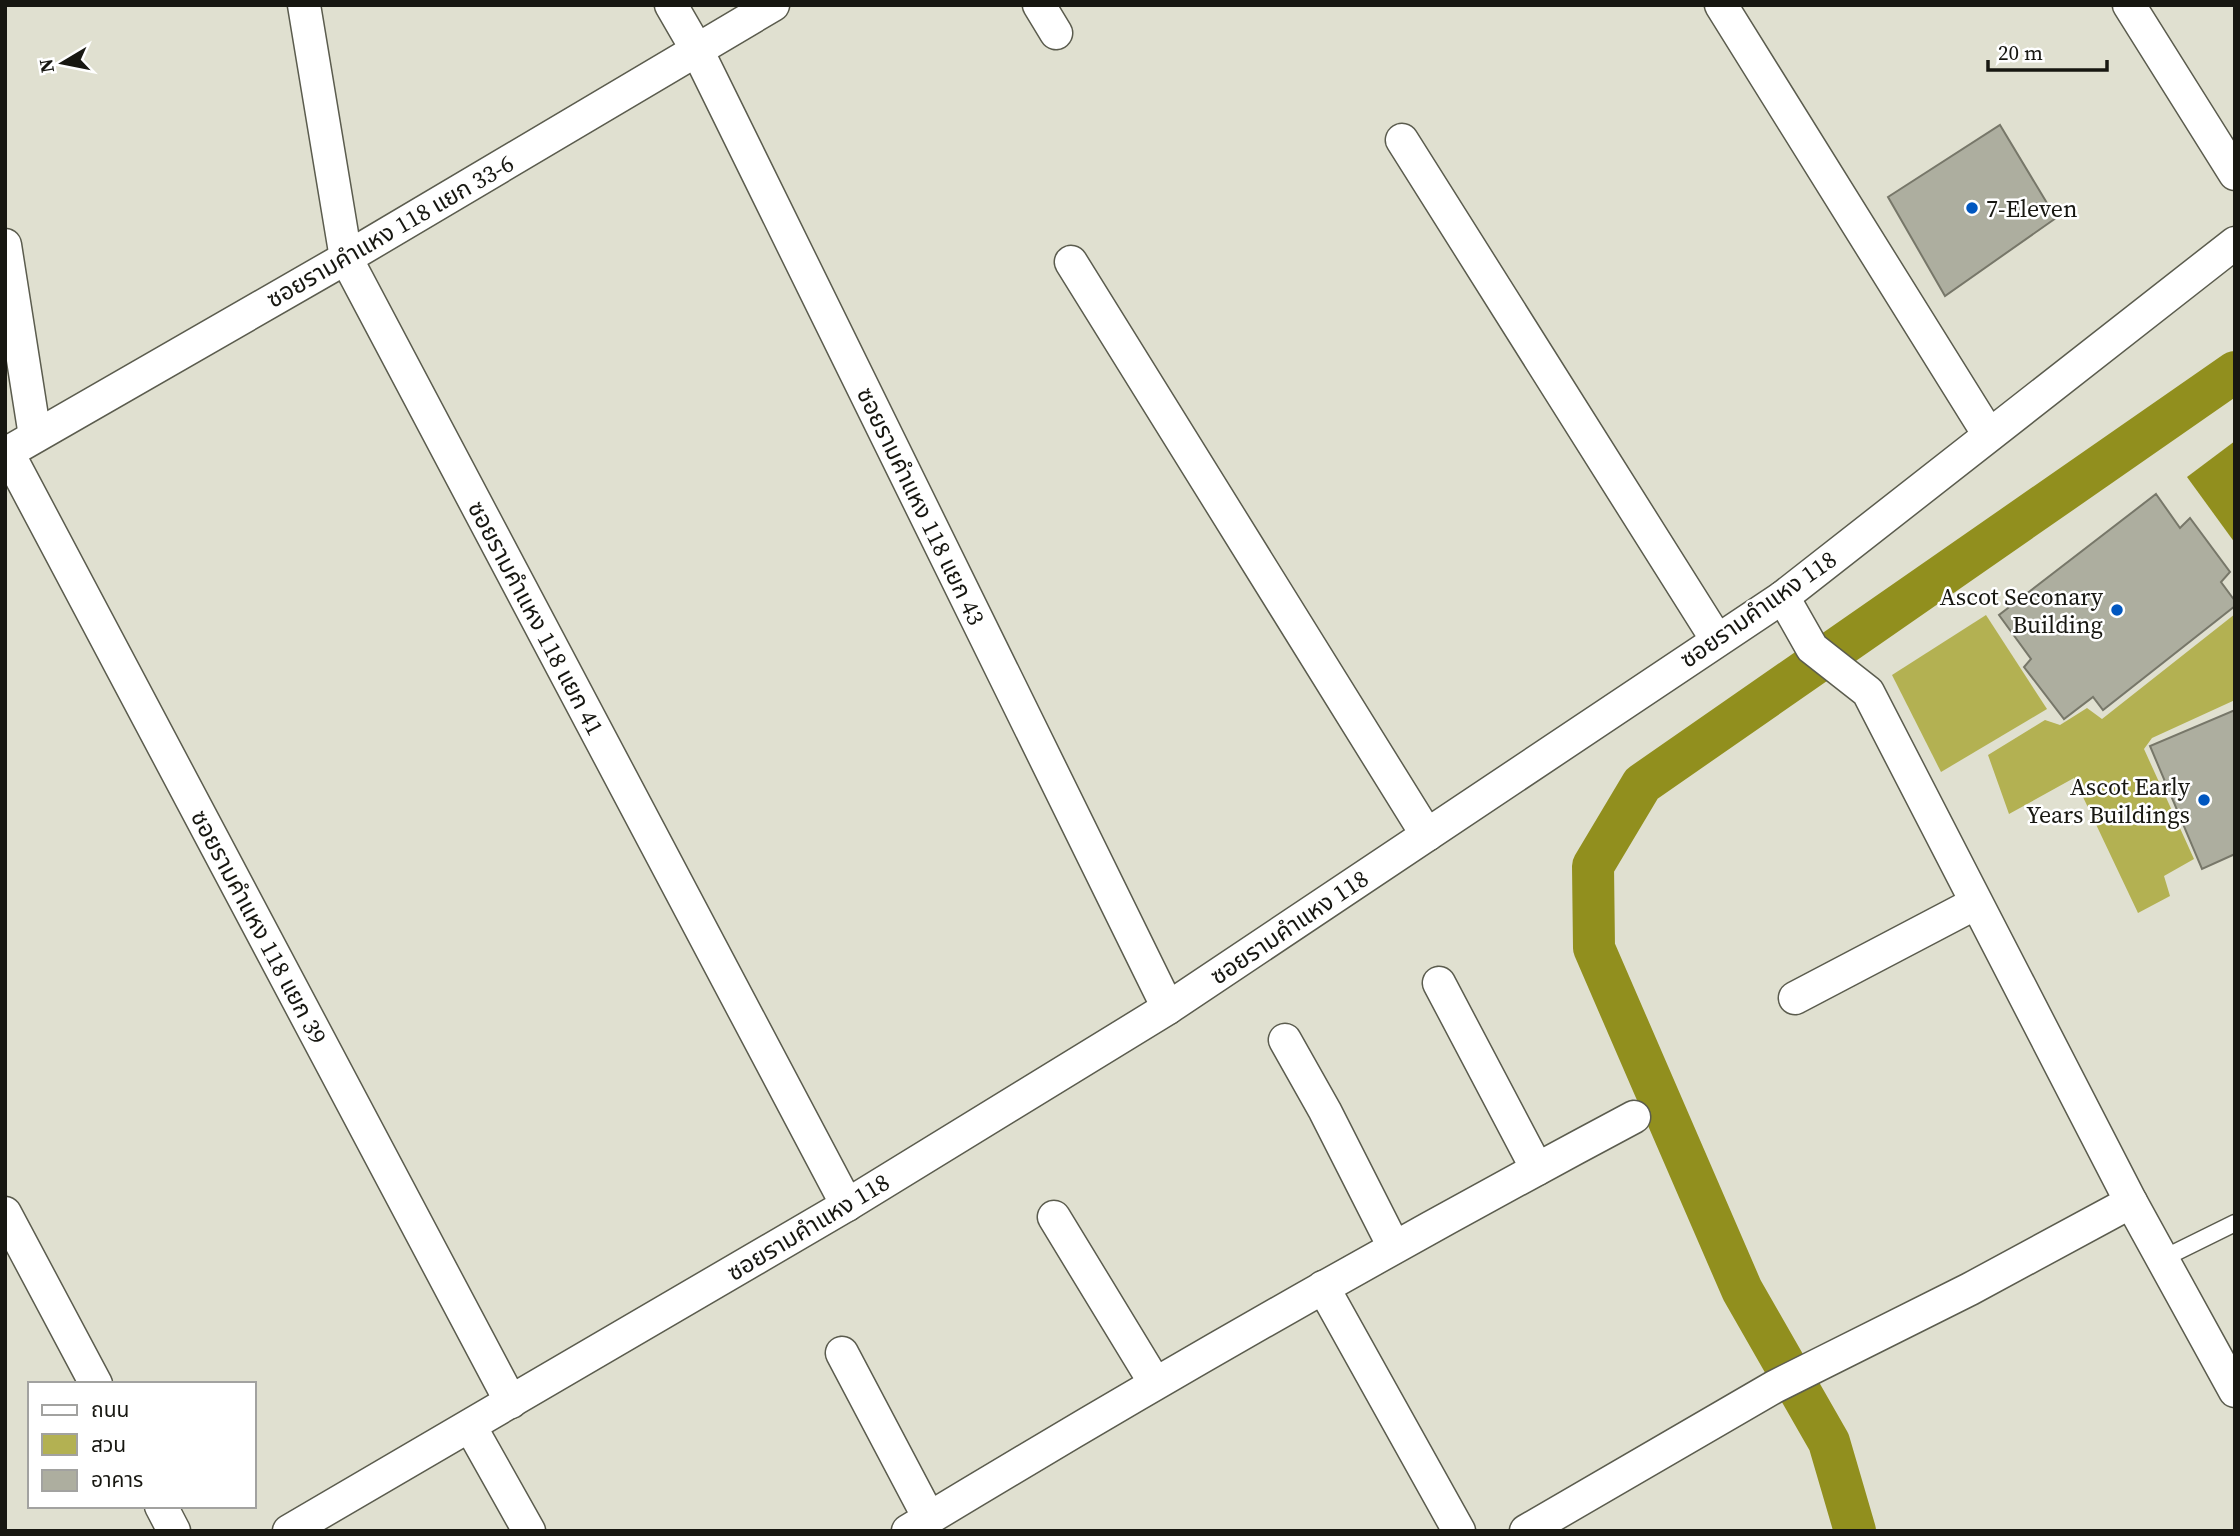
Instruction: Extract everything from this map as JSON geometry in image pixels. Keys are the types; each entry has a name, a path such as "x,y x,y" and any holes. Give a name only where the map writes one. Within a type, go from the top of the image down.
{"street":[{"name":"ซอยรามคำแหง 118 แยก 41","path":"304,5 346,258 847,1205"},
{"name":"ซอยรามคำแหง 118 แยก 43","path":"671,5 697,50 1168,1008"},
{"name":"ซอยรามคำแหง 118 แยก 33-6","path":"6,454 346,258 773,5"},
{"path":"1039,5 1056,33"},
{"path":"1721,5 1989,435"},
{"path":"2129,5 2235,174"},
{"path":"1402,141 1717,640"},
{"name":"ซอยรามคำแหง 118","path":"289,1531 847,1205 1168,1008 1783,597 2235,243"},
{"path":"5,246 35,436"},
{"path":"1071,262 1427,835"},
{"name":"ซอยรามคำแหง 118 แยก 39","path":"6,454 511,1402"},
{"path":"1783,597 1812,648 1868,692 2130,1202 2235,1391"},
{"path":"1795,998 1976,903"},
{"path":"1439,983 1537,1169"},
{"path":"1285,1040 1325,1111 1394,1247"},
{"path":"842,1353 919,1524 1322,1287 1634,1117"},
{"path":"1526,1531 1774,1387 1970,1289 2130,1202"},
{"path":"5,1213 95,1382"},
{"path":"1054,1217 1155,1383"},
{"path":"1322,1287 1459,1531"},
{"path":"470,1426 529,1531"},
{"path":"162,1508 174,1531"}],"lane":[{"path":"2162,1259 2235,1223"}],"green space":[{"path":"2235,614 2235,700 2152,738 2144,749 2194,859 2164,876 2170,896 2138,913 2074,778 2009,814 1988,755 2045,720 2060,725 2087,708 2102,719"},
{"path":"1986,615 2047,709 1941,772 1892,675"}],"shaded area":[{"path":"2235,441 2235,543 2187,477"}],"building":[{"name":"7-Eleven","path":"2000,125 2056,218 1945,296 1888,197"},
{"name":"Ascot Seconary Building","path":"2156,494 2180,528 2190,518 2230,572 2221,582 2235,601 2235,606 2103,710 2093,697 2064,719 2024,667 2031,659 1999,615"},
{"name":"Ascot Early Years Buildings","path":"2235,710 2235,854 2202,869 2150,746"}],"waterway":[{"path":"1855,1531 1829,1442 1742,1290 1594,948 1593,866 1642,784 2235,372"}],"place":[{"name":"7-Eleven","path":"1972,208"},
{"name":"Ascot Seconary Building","path":"2117,610"},
{"name":"Ascot Early Years Buildings","path":"2204,800"}]}
